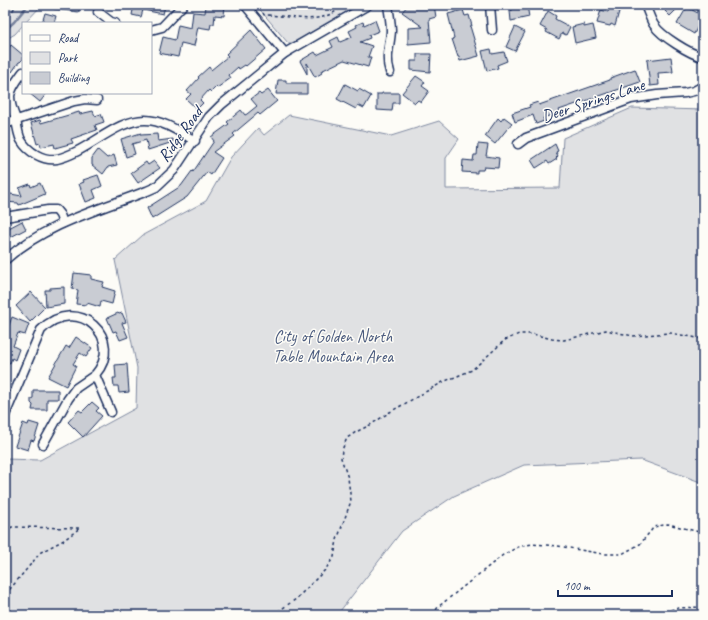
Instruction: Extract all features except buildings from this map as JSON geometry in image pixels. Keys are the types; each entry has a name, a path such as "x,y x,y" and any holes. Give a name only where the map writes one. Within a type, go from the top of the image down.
{"street":[{"path":"152,30 162,28 183,5"},
{"path":"245,5 285,53"},
{"name":"Ridge Road","path":"5,260 42,233 63,223 147,192 156,187 174,170 195,141 209,117 221,105 285,53 368,5"},
{"path":"388,5 391,29 388,51 388,65 390,72"},
{"path":"490,5 492,30"},
{"path":"645,5 654,26 677,45 703,57"},
{"path":"98,12 111,22"},
{"path":"22,73 10,94 11,103 21,139 27,149 45,159 54,159 66,156 88,146 120,126 132,121 145,120 159,122 195,141"},
{"name":"Deer Springs Lane","path":"518,144 526,138 631,99 685,93 694,91 703,86"},
{"path":"5,124 74,101 85,99 97,100"},
{"path":"5,217 56,210 63,223"},
{"path":"5,415 41,330 52,321 66,316 79,317 91,323 99,331 104,346 105,354 102,365 95,375 76,388 68,399 43,444"},
{"path":"95,375 111,412"}],"path":[{"path":"5,20 17,5"},
{"path":"260,10 264,15 315,19 328,16 344,5"},
{"path":"273,615 296,599 325,570 334,556 352,501 348,478 341,458 342,450 348,438 356,432 443,382 472,370 504,340 519,334 533,334 552,339 564,340 606,330 632,336 670,333 703,339"},
{"path":"433,615 438,607 503,555 518,547 532,544 585,550 603,554 622,554 640,544 654,526 668,524 703,533"},
{"path":"5,531 12,527 80,528 64,540 41,552 5,595"},
{"path":"647,615 679,608 703,607"}],"green space":[{"path":"5,5 42,5 26,22 22,22 22,26 15,34 5,40"},
{"path":"256,5 358,5 293,43 288,43"},
{"name":"City of Golden North Table Mountain Area","path":"632,108 703,110 703,483 641,460 524,465 454,496 402,531 337,615 5,615 5,459 40,460 136,408 137,368 115,260 143,235 206,201 231,157 258,128 264,135 289,115 391,136 439,121 459,139 446,158 446,189 560,188 563,138"}],"waterway":[{"path":"5,30 14,22 28,5"}]}
